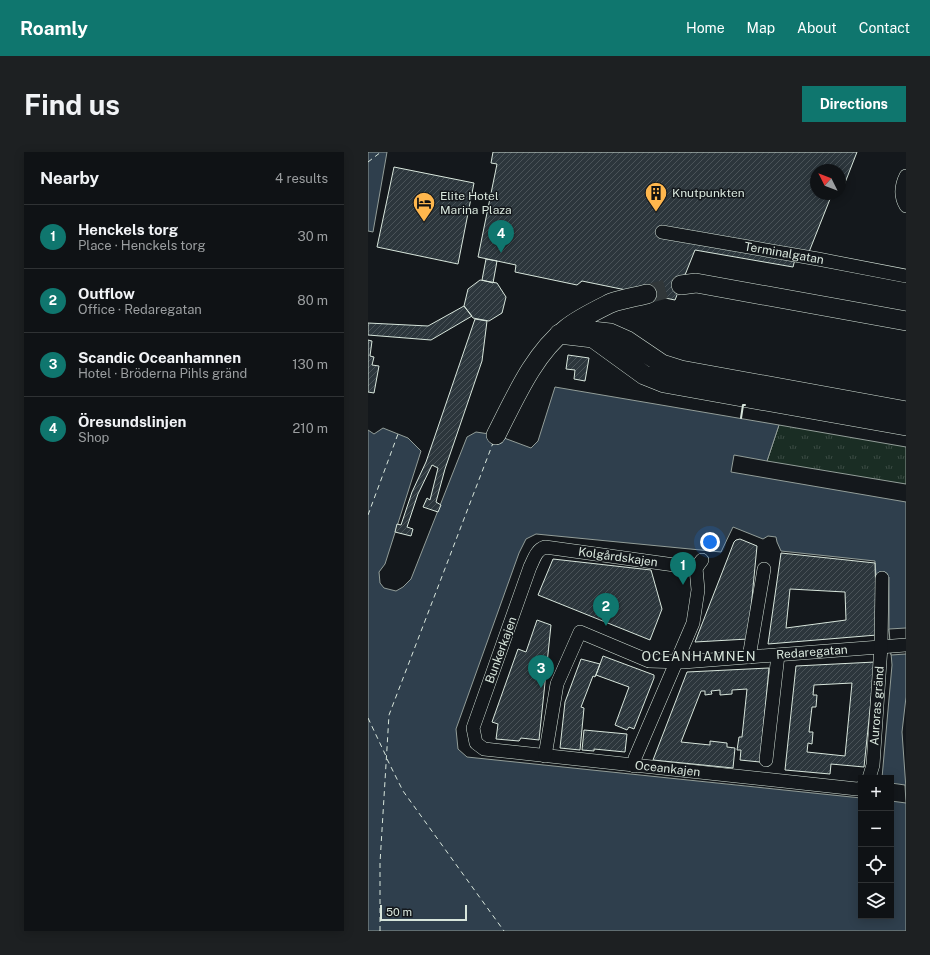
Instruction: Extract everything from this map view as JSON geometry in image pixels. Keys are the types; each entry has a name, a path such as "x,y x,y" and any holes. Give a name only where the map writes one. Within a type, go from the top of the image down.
{"highway":[{"path":"681,285 696,283 906,321"},
{"path":"496,436 528,373 541,355 562,332 612,303 647,294"},
{"path":"562,332 610,334 628,341 662,364 681,370 906,411"},
{"path":"562,332 593,338 644,375 664,383 906,426"}],"street":[{"path":"906,176 902,185 906,206"},
{"name":"Terminalgatan","path":"662,232 906,276"},
{"name":"Kolgårdskajen","path":"535,558 538,552 544,547 699,564 694,623 676,662"},
{"name":"Bunkerkajen","path":"476,743 473,728 535,558"},
{"path":"749,657 764,569"},
{"name":"Auroras gränd","path":"870,775 874,765 885,646 882,578"},
{"name":"Redaregatan","path":"546,751 557,684 580,632 649,661 676,662 906,645"},
{"path":"766,760 778,655"},
{"path":"634,762 676,662"},
{"name":"Oceankajen","path":"476,743 484,749 546,751 858,789"}],"green space":[{"path":"779,425 906,447 906,484 767,461"}],"water":[{"path":"368,152 387,152 373,232 368,231"},
{"path":"555,387 779,425 767,461 734,455 731,472 906,502 906,697 902,732 906,789 906,931 368,931 368,430 374,434 383,428 408,438 421,451 385,564 379,572 380,583 384,588 396,591 403,587 411,579 467,437 476,432 496,435 531,448 538,441","holes":["733,527 763,539 768,536 776,537 781,551 875,561 876,575 889,577 889,629 892,665 882,775 894,775 894,919 858,919 858,798 467,757 458,749 456,729 519,553 526,539 536,534 721,552"]}],"pier":[{"path":"906,628 906,654 891,655 889,629"},
{"path":"894,783 905,785 906,803 894,801"}],"building":[{"name":"Knutpunkten","path":"493,152 857,152 846,180 846,164 810,164 810,200 830,200 807,257 796,255 793,267 695,250 675,300 582,281 577,285 515,272 516,265 478,257 497,164 491,163"},
{"name":"Elite Hotel Marina Plaza","path":"394,167 474,183 458,264 377,247"},
{"path":"486,259 497,261 493,283 482,280"},
{"path":"480,280 497,283 506,297 502,313 489,321 473,318 464,306 468,289"},
{"path":"464,306 472,316 431,340 368,335 368,323 428,326"},
{"path":"475,319 487,321 482,361 445,469 436,502 441,505 438,512 423,507 427,498 430,500 438,468 432,465 418,494 407,527 413,529 411,536 395,532 397,524 401,525 412,492 426,462"},
{"path":"368,340 372,341 370,356 374,357 372,365 379,366 374,393 368,392"},
{"path":"568,355 589,358 585,381 574,379 575,370 566,369"},
{"path":"740,539 757,546 748,639 695,642 734,542"},
{"path":"781,553 875,563 877,635 768,644","holes":["790,589 845,592 846,620 786,628"]},
{"path":"553,559 651,570 662,609 650,640 538,595"},
{"path":"537,620 551,625 539,740 521,738 519,741 496,739 498,724 492,722 518,649 526,652"},
{"path":"603,656 654,675 634,729 629,727 627,730 615,725 629,687 596,675"},
{"path":"581,659 600,664 595,677 593,676 581,707 584,708 580,750 560,748 565,702"},
{"path":"875,662 864,767 831,764 830,774 785,770 796,666","holes":["852,683 845,756 807,752 808,743 812,744 813,732 809,732 812,707 816,707 817,695 813,695 814,685"]},
{"path":"769,668 760,762 740,760 741,750 737,750 739,737 742,737 747,689 732,690 732,694 720,695 720,690 711,691 712,694 705,695 705,691 701,691 681,742 710,745 710,741 727,743 727,747 735,748 733,768 653,760 687,672"},
{"path":"584,730 627,734 625,752 594,749 594,751 582,750"}],"ferry route":[{"path":"368,162 381,152"},
{"path":"368,515 398,434"},
{"path":"380,931 380,863 389,715 493,443"},
{"path":"368,718 386,756"},
{"path":"387,759 403,791 504,931"}],"tunnel":[{"path":"647,294 681,285"}],"wall":[{"path":"741,418 743,405 745,405"}],"place":[{"name":"Knutpunkten","path":"656,212"},
{"name":"Elite Hotel Marina Plaza","path":"424,222"},
{"name":"Öresundslinjen","path":"501,253"},
{"name":"Henckels torg","path":"683,585"},
{"name":"Outflow","path":"606,626"},
{"name":"Scandic Oceanhamnen","path":"541,688"}],"district":[{"name":"OCEANHAMNEN","path":"699,656"}]}
